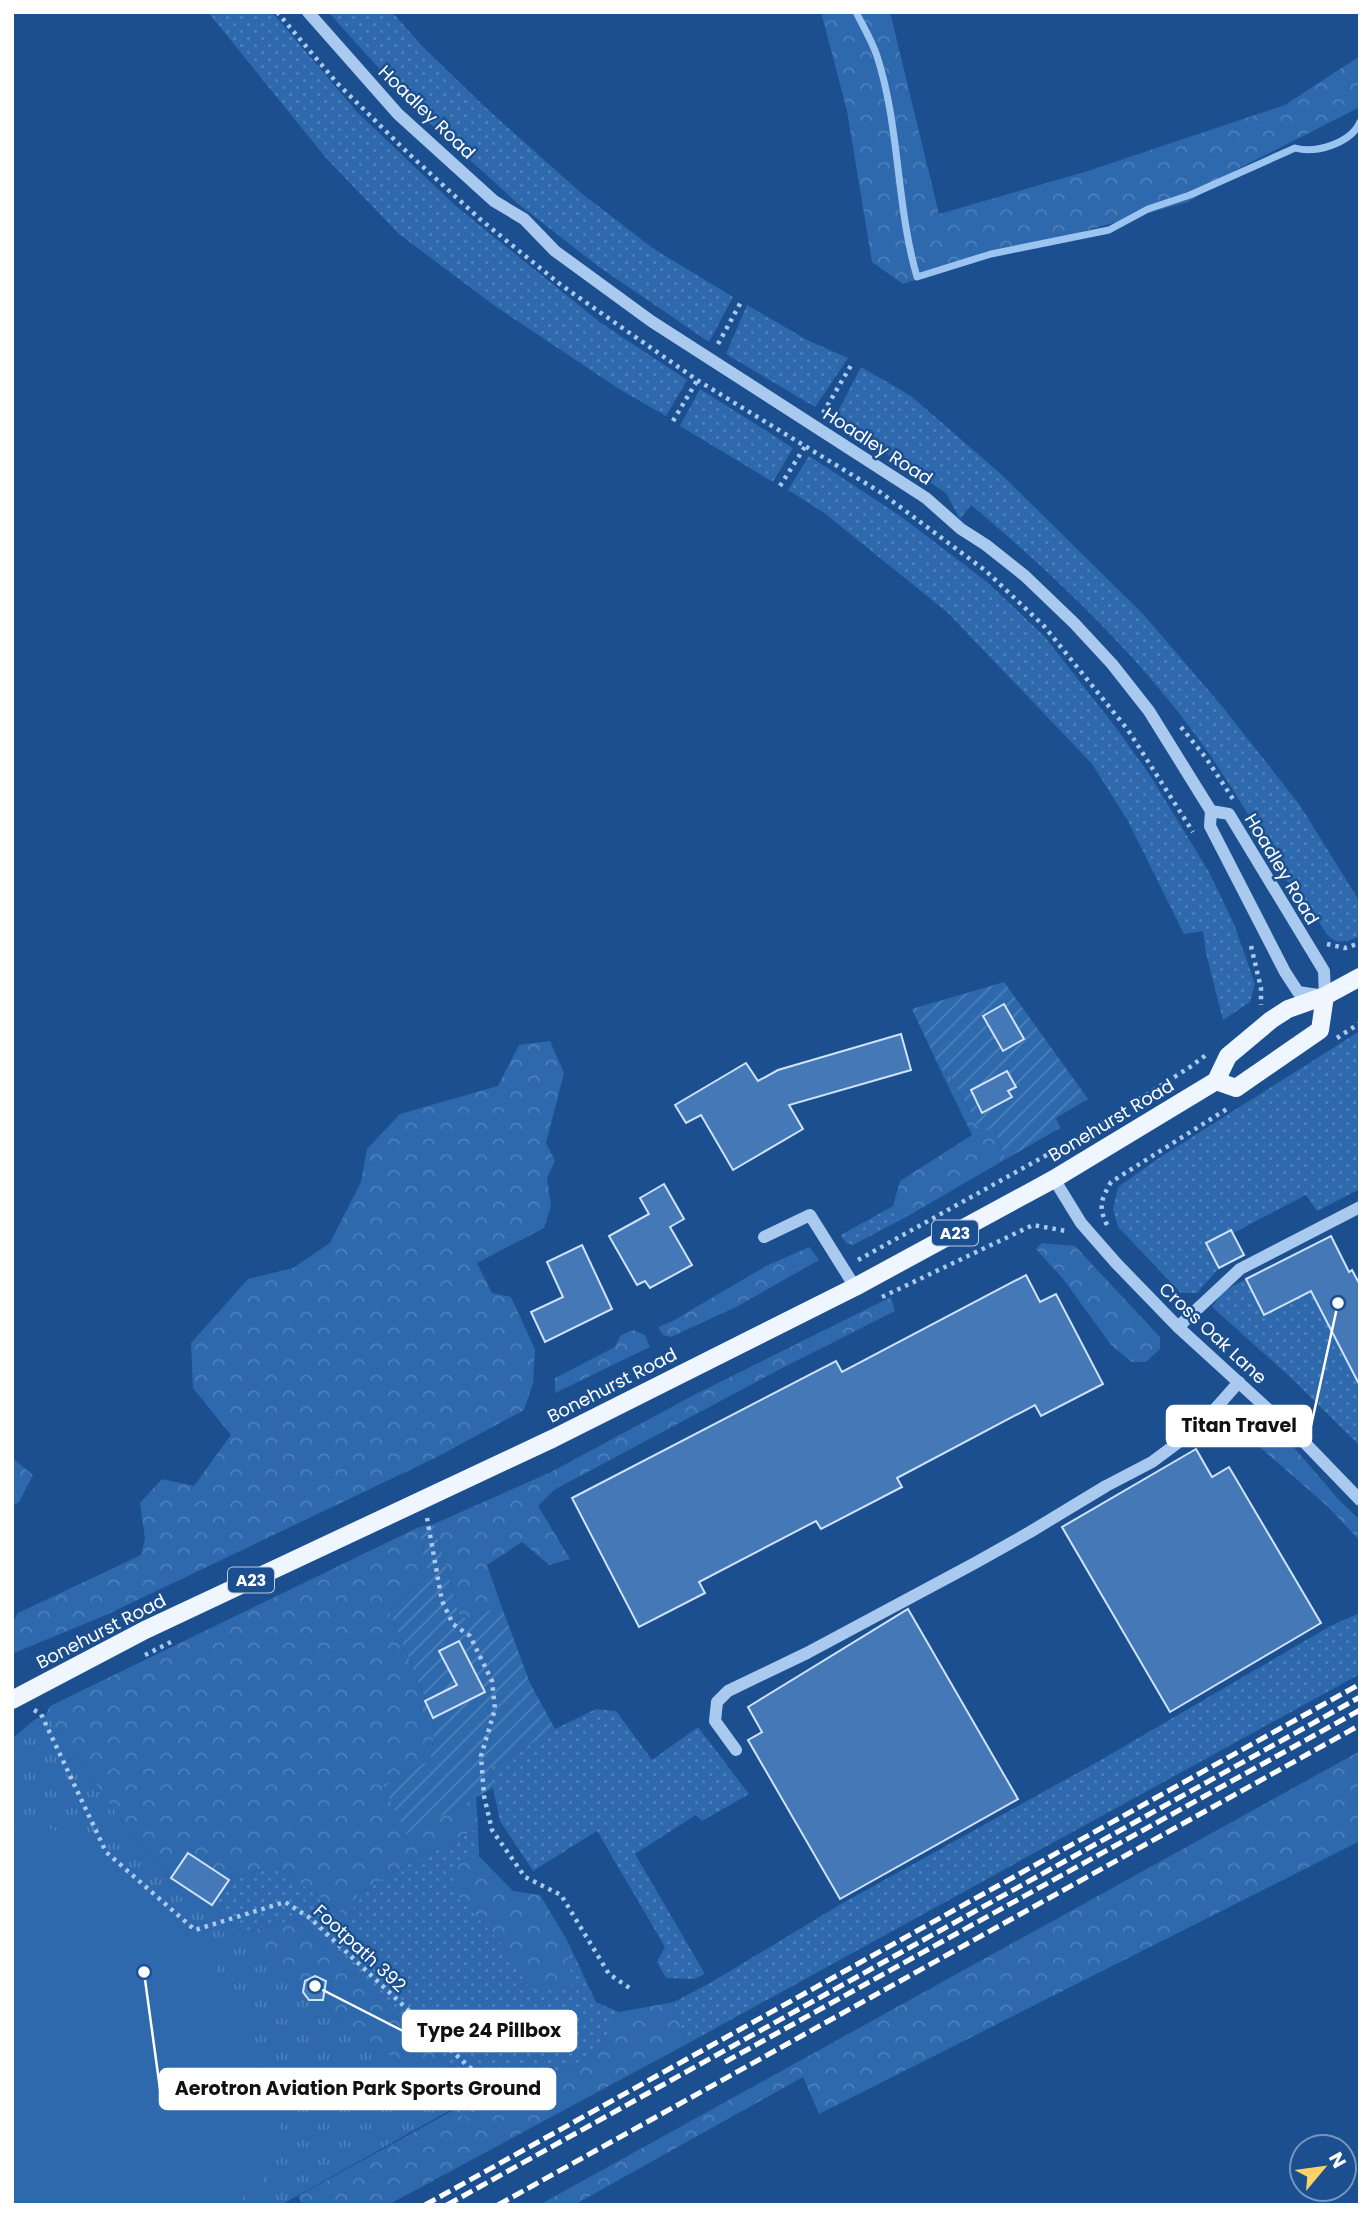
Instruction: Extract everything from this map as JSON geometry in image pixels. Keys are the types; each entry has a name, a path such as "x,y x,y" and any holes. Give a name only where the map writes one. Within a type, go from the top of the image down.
{"main road":[{"name":"Bonehurst Road","path":"12,1700 145,1630 419,1503 855,1287 1055,1179 1216,1081 1228,1056 1271,1020 1288,1009 1325,996 1360,977"},
{"name":"Bonehurst Road","path":"1216,1081 1236,1088 1320,1030 1325,996"}],"street":[{"name":"Hoadley Road","path":"308,12 398,114 494,201 524,219 555,251 651,321 926,498 961,529 1025,576 1074,623 1112,664 1149,711 1211,811 1229,814 1324,971 1325,996"},
{"path":"1211,811 1210,826 1285,972 1298,992 1325,996"},
{"name":"Cross Oak Lane","path":"1055,1179 1082,1223 1115,1263 1178,1327 1306,1444 1360,1500"},
{"path":"1178,1327 1240,1269 1360,1207"},
{"path":"764,1237 810,1215 855,1287"},
{"path":"736,1750 715,1721 717,1702 728,1692 975,1563 1152,1462 1199,1427 1239,1382"}],"path":[{"path":"277,12 337,83 409,155 481,220 561,285 697,380 880,492 986,572 1044,626 1128,730 1200,843"},
{"path":"1249,942 1263,986 1261,1005 1253,1013"},
{"path":"861,1258 1088,1132 1190,1067 1210,1051"},
{"path":"1100,1211 1103,1196 1111,1182"},
{"path":"419,1503 427,1518 442,1601 453,1624 470,1636 492,1681 495,1709 481,1756 484,1796 492,1830 525,1877 561,1895 609,1974 631,1989"},
{"name":"Footpath 392","path":"33,1709 40,1714 106,1852 195,1930 285,1902 310,1918 469,2067 513,2089"}],"green space":[{"path":"208,12 272,12 358,113 457,207 601,323 687,380 666,416 619,389 495,306 399,234 326,158"},
{"path":"328,12 392,12 422,46 485,107 581,193 654,249 733,297 709,342 599,267 517,203 422,116"},
{"path":"821,12 890,12 939,214 1088,171 1285,105 1360,56 1360,107 1236,170 1188,202 951,268 903,284 872,262 847,111"},
{"path":"747,305 807,340 848,358 815,407 726,354"},
{"path":"861,367 911,396 1002,475 1144,615 1221,705 1299,804 1360,902 1360,936 1338,941 1329,936 1316,917 1311,919 1210,755 1157,686 1099,622 971,505 960,519 946,493 834,419"},
{"path":"700,389 793,448 773,482 680,426"},
{"path":"809,456 899,515 987,582 1044,636 1151,777 1209,872 1234,924 1255,984 1250,1002 1223,1020 1203,931 1184,934 1128,821 1092,764 948,613 823,512 788,490"},
{"path":"1004,982 1088,1099 1056,1118 1060,1128 1006,1159 994,1130 980,1130 951,1077 939,1067 912,1009"},
{"path":"1360,1031 1360,1189 1317,1211 1306,1195 1233,1233 1231,1230 1207,1243 1219,1268 1197,1293 1181,1293 1118,1227 1113,1209 1118,1187 1159,1158"},
{"path":"550,1041 564,1073 546,1143 555,1161 547,1178 551,1206 544,1228 477,1263 492,1293 511,1297 535,1349 533,1383 524,1410 437,1457 106,1615 14,1653 12,1625 18,1613 141,1555 145,1539 140,1503 162,1479 194,1486 231,1435 193,1388 191,1343 248,1279 293,1268 330,1243 361,1182 367,1149 400,1114 498,1086 519,1045"},
{"path":"939,1067 951,1077 972,1116 994,1130 1006,1159 908,1216 893,1206 900,1181 972,1135"},
{"path":"893,1206 908,1216 853,1245 846,1243 841,1235"},
{"path":"1042,1243 1075,1246 1160,1337 1160,1349 1146,1362 1132,1362 1111,1345 1064,1280 1036,1249"},
{"path":"809,1247 819,1260 736,1307 671,1337 663,1335 658,1327 766,1266"},
{"path":"1246,1279 1264,1315 1311,1291 1360,1386 1360,1446 1289,1376 1212,1307 1223,1291"},
{"path":"891,1297 895,1311 554,1490 538,1506 570,1559 549,1565 522,1542 487,1565 501,1605 469,1620 459,1614 434,1524 551,1472 694,1395"},
{"path":"633,1330 645,1335 650,1347 555,1393 555,1378 615,1347 620,1336"},
{"path":"1253,1413 1284,1436 1360,1520 1360,1541 1326,1505 1231,1422"},
{"path":"12,1458 33,1475 19,1502 12,1506"},
{"path":"434,1524 459,1614 469,1620 501,1605 530,1683 555,1729 489,1769 493,1788 407,1835 383,1785 430,1760 434,1734 433,1718 389,1610 428,1576 419,1527"},
{"path":"419,1527 428,1576 389,1610 433,1718 434,1734 430,1760 383,1785 407,1834 476,1797 478,1828 402,1867 358,1894 352,1911 347,1916 274,1865 229,1880 188,1853 171,1878 137,1842 46,1714 50,1706"},
{"path":"1360,1613 1360,1674 685,2045 674,2002 841,1904 1099,1761 1332,1625"},
{"path":"596,1709 616,1711 652,1760 698,1727 749,1794 702,1821 696,1815 635,1854 705,1974 694,1979 666,1978 657,1962 665,1947 597,1831 533,1871 500,1821 489,1769 555,1729"},
{"path":"46,1714 137,1842 171,1878 212,1905 242,1933 249,1952 303,1992 309,2000 323,2000 333,2016 461,2104 281,2205 12,2205 12,1739 34,1720"},
{"path":"1360,1751 1360,1841 819,2114 803,2077 574,2205 539,2205"},
{"path":"42,1826 80,1839 199,1943 250,2028 280,2130 261,2185 232,2205 12,2205 12,1838"},
{"path":"478,1828 479,1856 457,1863 452,1888 501,1943 531,1989 571,1987 567,1940 596,2002 619,2012 599,2051 513,2098 468,2118 450,2112 461,2104 484,2096 486,2085 438,2058 297,1919 242,1933 212,1905 229,1880 274,1865 347,1916 352,1911 358,1894 402,1867"},
{"path":"479,1856 513,1891 540,1895 567,1940 571,1987 531,1990 501,1943 451,1888 457,1863"},
{"path":"297,1919 438,2058 486,2085 484,2096 461,2104 449,2098 333,2016 323,2000 326,1981 315,1977 305,1981 303,1992 248,1952 242,1933"},
{"path":"674,2002 685,2045 388,2205 302,2205 298,2196 450,2112 468,2118 513,2098 599,2051 619,2012"}],"building":[{"path":"1004,1004 1024,1039 1003,1051 983,1016"},
{"path":"901,1034 911,1070 789,1105 803,1129 733,1170 701,1115 686,1123 675,1105 746,1063 758,1081 778,1070"},
{"path":"1007,1071 1016,1087 1008,1091 1012,1097 982,1113 971,1090"},
{"path":"664,1184 684,1219 670,1227 692,1265 650,1288 645,1281 637,1285 609,1236 649,1214 640,1198"},
{"path":"1231,1230 1244,1255 1219,1268 1206,1243"},
{"path":"1331,1236 1349,1272 1352,1270 1360,1285 1360,1386 1311,1291 1264,1315 1246,1279"},
{"path":"582,1245 612,1309 545,1342 531,1312 563,1297 547,1262"},
{"path":"1026,1275 1040,1302 1056,1294 1103,1384 1041,1416 1035,1405 897,1478 902,1487 821,1529 816,1521 699,1582 705,1593 639,1627 572,1498 836,1361 842,1372"},
{"path":"1196,1449 1212,1477 1229,1467 1321,1623 1170,1712 1062,1527"},
{"path":"908,1609 1018,1799 840,1899 748,1740 762,1732 748,1707"},
{"path":"459,1641 485,1692 433,1718 425,1701 457,1685 439,1651"},
{"path":"188,1853 229,1880 212,1905 171,1878"},
{"path":"315,1976 326,1981 323,2000 309,2000 303,1992 305,1981"}],"waterway":[{"path":"856,12 875,50 884,83 905,222 917,277 991,254 1109,230 1148,209 1190,195 1295,148 1313,149 1332,145 1349,136 1360,122"}],"railway":[{"path":"425,2205 1360,1684"},
{"path":"447,2205 1360,1697"},
{"path":"725,2062 1360,1710"},
{"path":"498,2205 1360,1725"}],"place":[{"name":"Titan Travel","path":"1338,1303"},
{"name":"Aerotron Aviation Park Sports Ground","path":"144,1972"},
{"name":"Type 24 Pillbox","path":"315,1986"}]}
